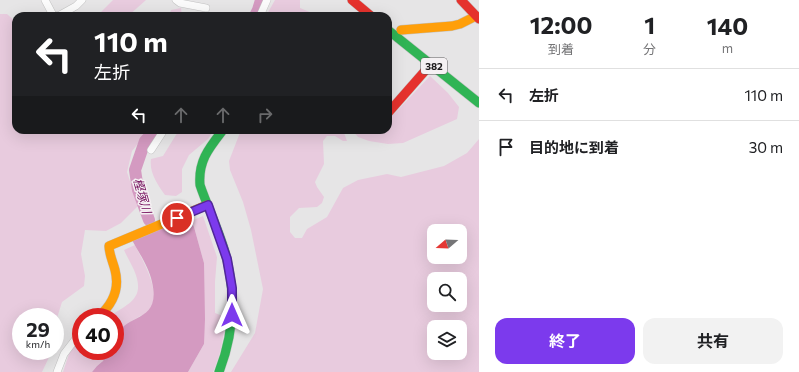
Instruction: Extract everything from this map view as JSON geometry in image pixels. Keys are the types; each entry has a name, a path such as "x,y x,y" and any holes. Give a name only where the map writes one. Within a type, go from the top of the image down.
{"main road":[{"path":"352,0 366,12"},
{"path":"401,30 452,26 477,17 461,0"},
{"name":"382","path":"392,33 479,103"},
{"path":"392,105 431,64"},
{"path":"219,372 224,362 229,340 232,315 232,288 227,259 200,185 199,176 200,167 206,153 220,134"},
{"path":"108,308 116,292 117,275 109,252 109,246 208,205"}],"street":[{"path":"45,0 51,12"},
{"path":"65,12 76,6 82,0"},
{"path":"176,0 180,3 206,8"},
{"path":"262,12 267,0"},
{"path":"151,150 161,134"},
{"path":"57,372 64,354 72,344"}],"shaded area":[{"path":"113,0 146,0 132,12 101,12"},
{"path":"275,0 300,0 300,8 310,12 268,12"},
{"path":"181,8 182,12 170,12 171,10"},
{"path":"0,14 7,14 12,18 12,134 146,134 132,151 127,172 138,206 121,223 106,231 85,230 81,254 85,276 84,286 62,302 60,308 12,308 12,360 48,360 42,372 0,372"},
{"path":"430,76 448,93 459,107 457,119 403,143 388,144 369,141 358,137 355,134 392,134 392,115"},
{"path":"177,134 211,134 208,139 189,155 182,169 182,192 176,196 165,195 152,173 151,159 163,156"},
{"path":"239,134 344,134 347,141 343,141 335,136 327,136 323,141 324,164 315,182 324,197 322,203 317,207 299,208 290,217 290,232 295,238 302,238 307,229 327,217 343,188 358,180 387,174 401,177 444,166 467,153 479,139 479,372 231,372 255,333 263,289 251,230 243,202 230,170 229,161"},
{"path":"203,216 217,257 215,313 225,317 225,324 220,352 213,372 188,372 204,344 204,263 191,221"},
{"path":"189,217 194,227 204,263 204,344 188,372 92,372 104,360 124,360 124,327 147,312 152,305 154,296 151,276 144,260 132,240"},
{"path":"135,245 147,269 153,288 154,297 148,312 132,321 124,328 123,308 134,299 138,287 134,270 124,250"},
{"path":"72,347 72,360 104,360 92,372 63,372"}],"waterway":[{"name":"樫塚川","path":"257,12 261,0"},
{"name":"樫塚川","path":"149,220 138,190 135,170 145,141 151,134"}],"traffic: fast":[{"path":"392,33 479,103"},
{"path":"219,372 224,358 230,331 232,317 232,288 225,251 200,185 200,176 206,155 220,134"}],"traffic: slow":[{"path":"401,30 452,26 460,24 476,16"},
{"path":"106,308 111,302 116,290 115,270 109,246 207,205"}],"traffic: jam":[{"path":"352,0 366,12"},
{"path":"461,0 479,19"},
{"path":"392,108 431,64"}],"route":[{"path":"177,218 208,205 227,259 232,288 232,315"}]}
